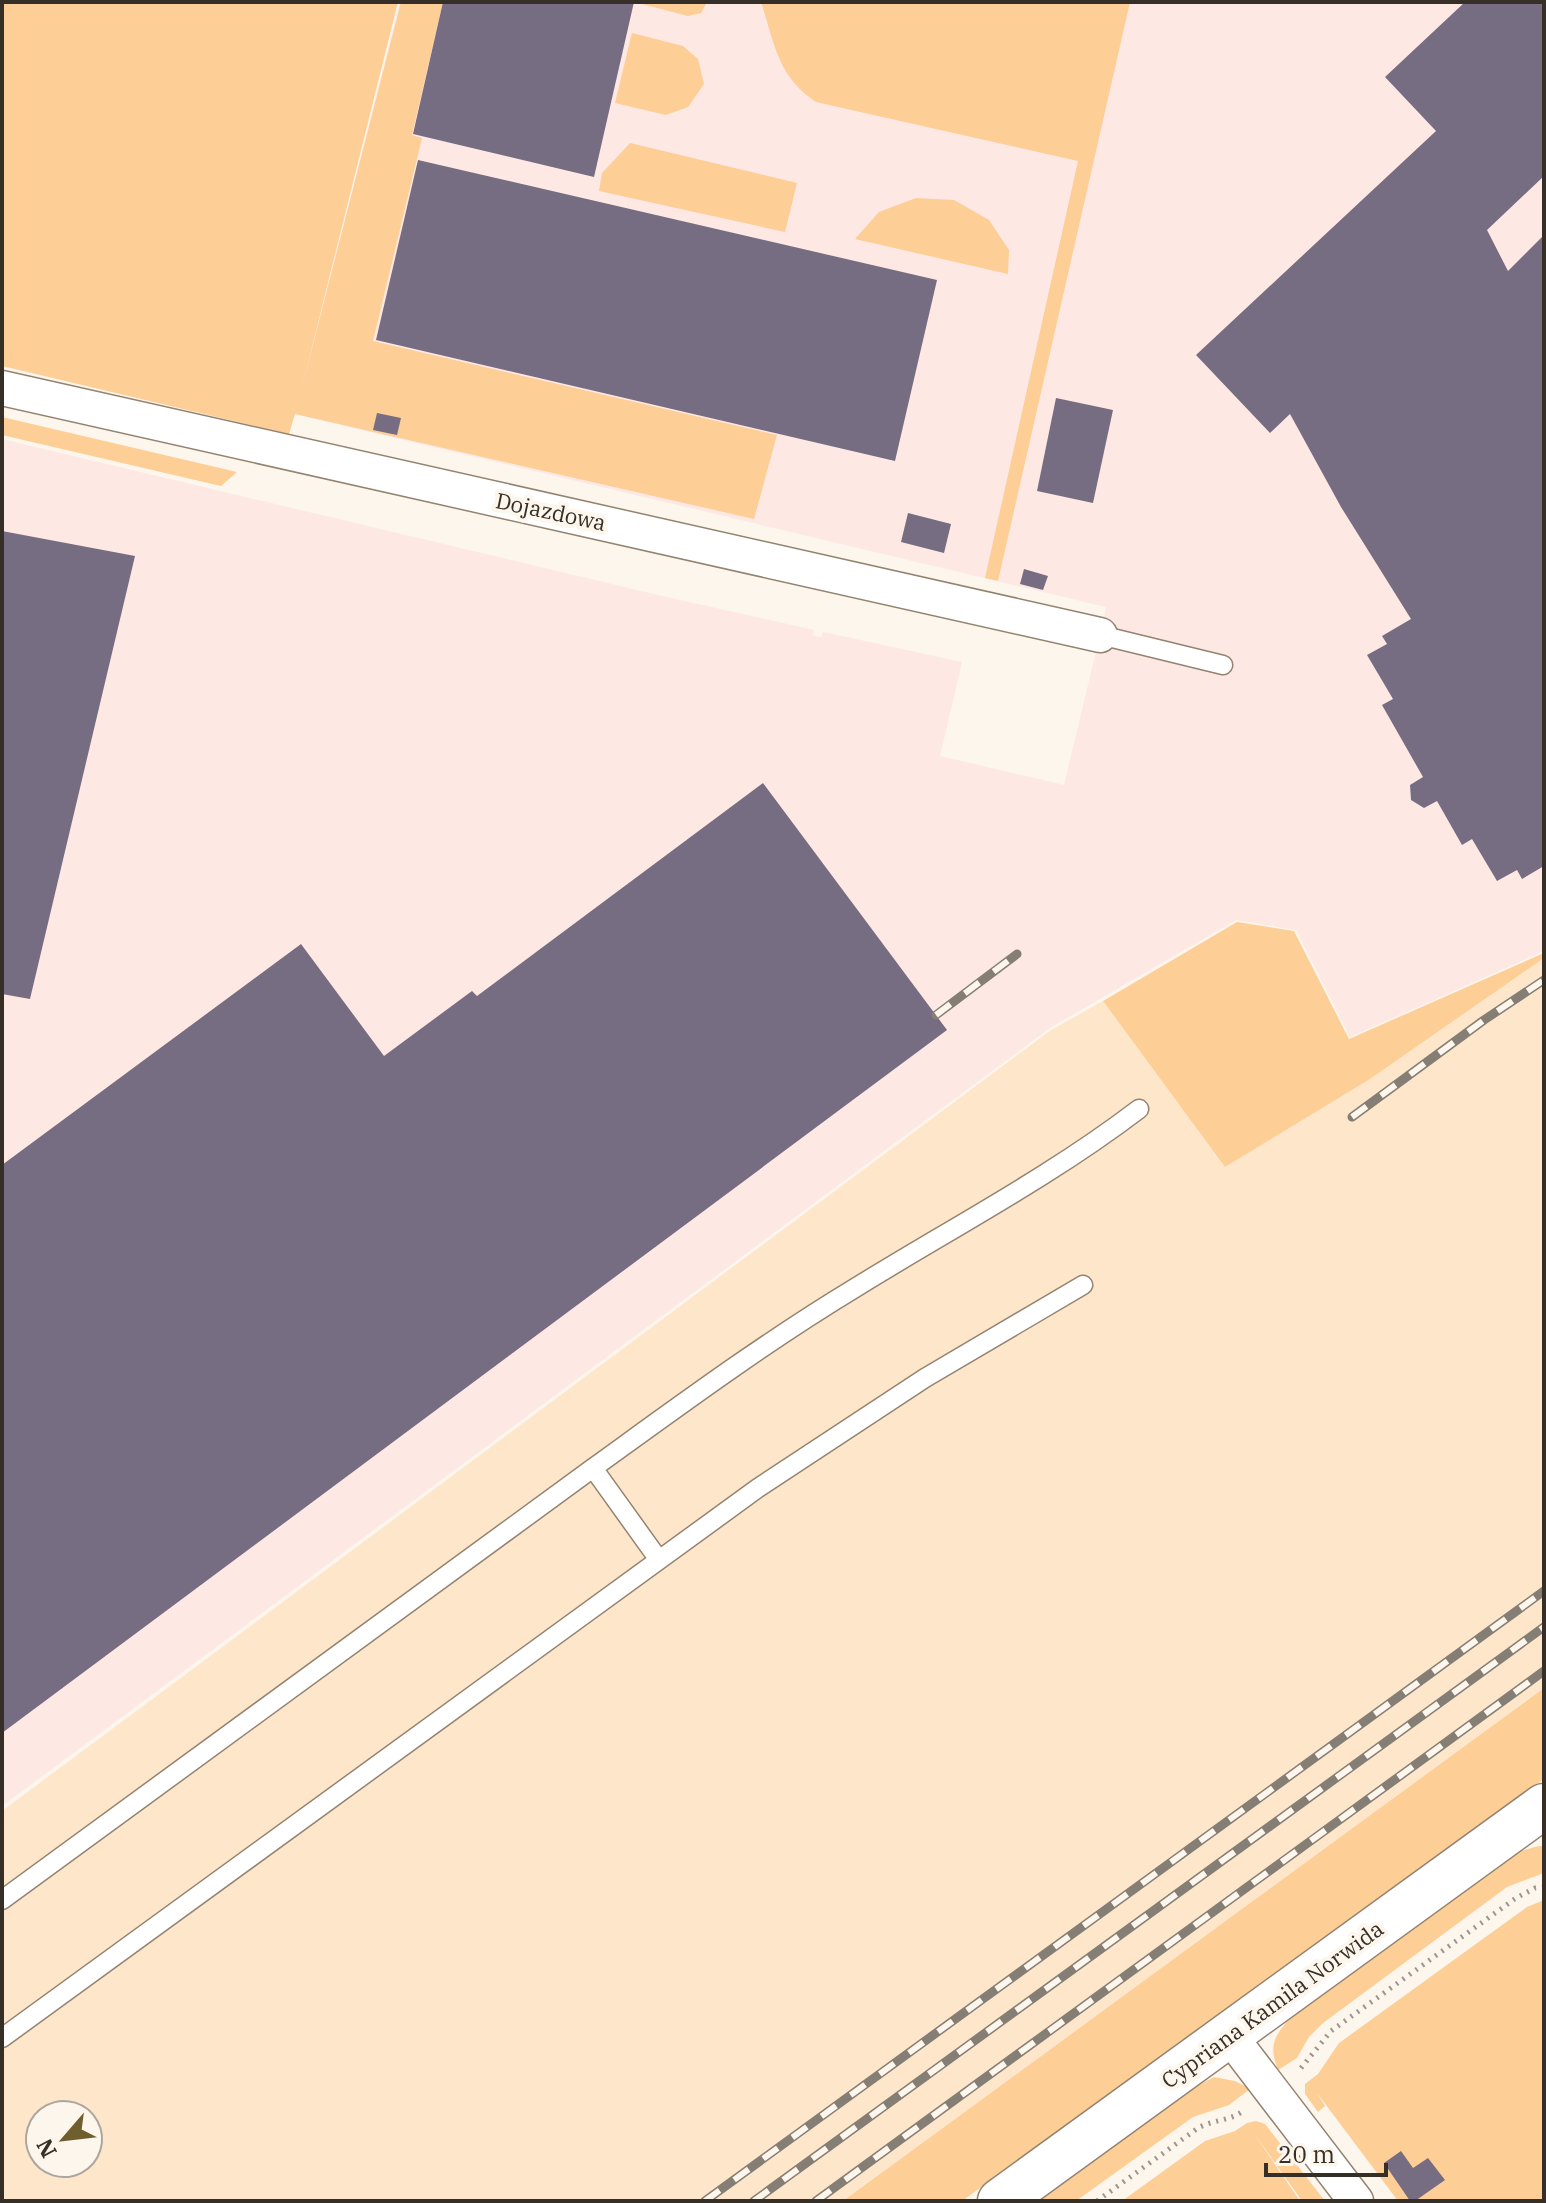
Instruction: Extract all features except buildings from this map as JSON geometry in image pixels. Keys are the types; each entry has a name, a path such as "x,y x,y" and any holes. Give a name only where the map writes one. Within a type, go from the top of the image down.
{"street":[{"name":"Dojazdowa","path":"2,388 1100,635"},
{"name":"Cypriana Kamila Norwida","path":"1000,2201 1544,1806"},
{"path":"1229,2035 1356,2201"}],"lane":[{"path":"1100,635 1223,665"},
{"path":"2,1900 762,1348 852,1289 1087,1149 1139,1109"},
{"path":"2,2038 659,1560 852,1424 991,1337 1083,1285"},
{"path":"593,1468 659,1560"}],"path":[{"path":"1295,2073 1331,2031 1516,1898 1544,1887"},
{"path":"1097,2201 1198,2128 1236,2116 1254,2103"}],"shaded area":[{"path":"2,2 398,2 301,391 401,2 443,2 412,135 422,138 373,341 777,435 754,519 295,414 289,434 2,366"},
{"path":"400,2 1544,2 1544,951 1350,1037 1296,930 1236,920 1050,1028 2,1806 2,439 814,630 813,636 821,637 823,632 962,662 940,756 1064,785 1100,635 1106,607 295,414"},
{"path":"707,2 701,13 688,16 638,3"},
{"path":"761,2 1130,2 998,581 985,578 1078,161 816,102 793,82 785,70"},
{"path":"632,33 683,46 698,59 704,84 688,107 666,115 615,103"},
{"path":"630,143 797,183 785,232 599,191 602,173"},
{"path":"916,198 954,200 989,220 1009,250 1008,274 855,239 879,212"},
{"path":"2,417 237,472 221,486 2,435"},
{"path":"1237,922 1294,931 1349,1039 1544,953 1544,958 1370,1079 1225,1167 1103,1001"},
{"path":"1544,958 1544,1688 843,2201 2,2201 2,1811 1051,1030 1103,1001 1225,1167 1370,1079"},
{"path":"1544,1688 1544,1779 962,2201 843,2201"},
{"path":"1544,1846 1544,1873 1507,1887 1323,2023 1309,2037 1297,2058 1278,2070 1274,2043 1289,2019 1520,1851"},
{"path":"1544,1900 1544,2201 1398,2201 1317,2093 1325,2106 1318,2112 1305,2094 1305,2084 1318,2074 1339,2043 1527,1907"},
{"path":"1214,2077 1235,2081 1250,2089 1229,2105 1193,2117 1076,2201 1038,2201 1197,2086"},
{"path":"1256,2121 1265,2124 1325,2201 1302,2201 1253,2132 1300,2201 1122,2201 1205,2141"}],"railway":[{"path":"936,1015 1017,954"},
{"path":"1352,1117 1544,980"},
{"path":"705,2201 1544,1591"},
{"path":"754,2201 1544,1627"},
{"path":"816,2201 1544,1671"}]}
